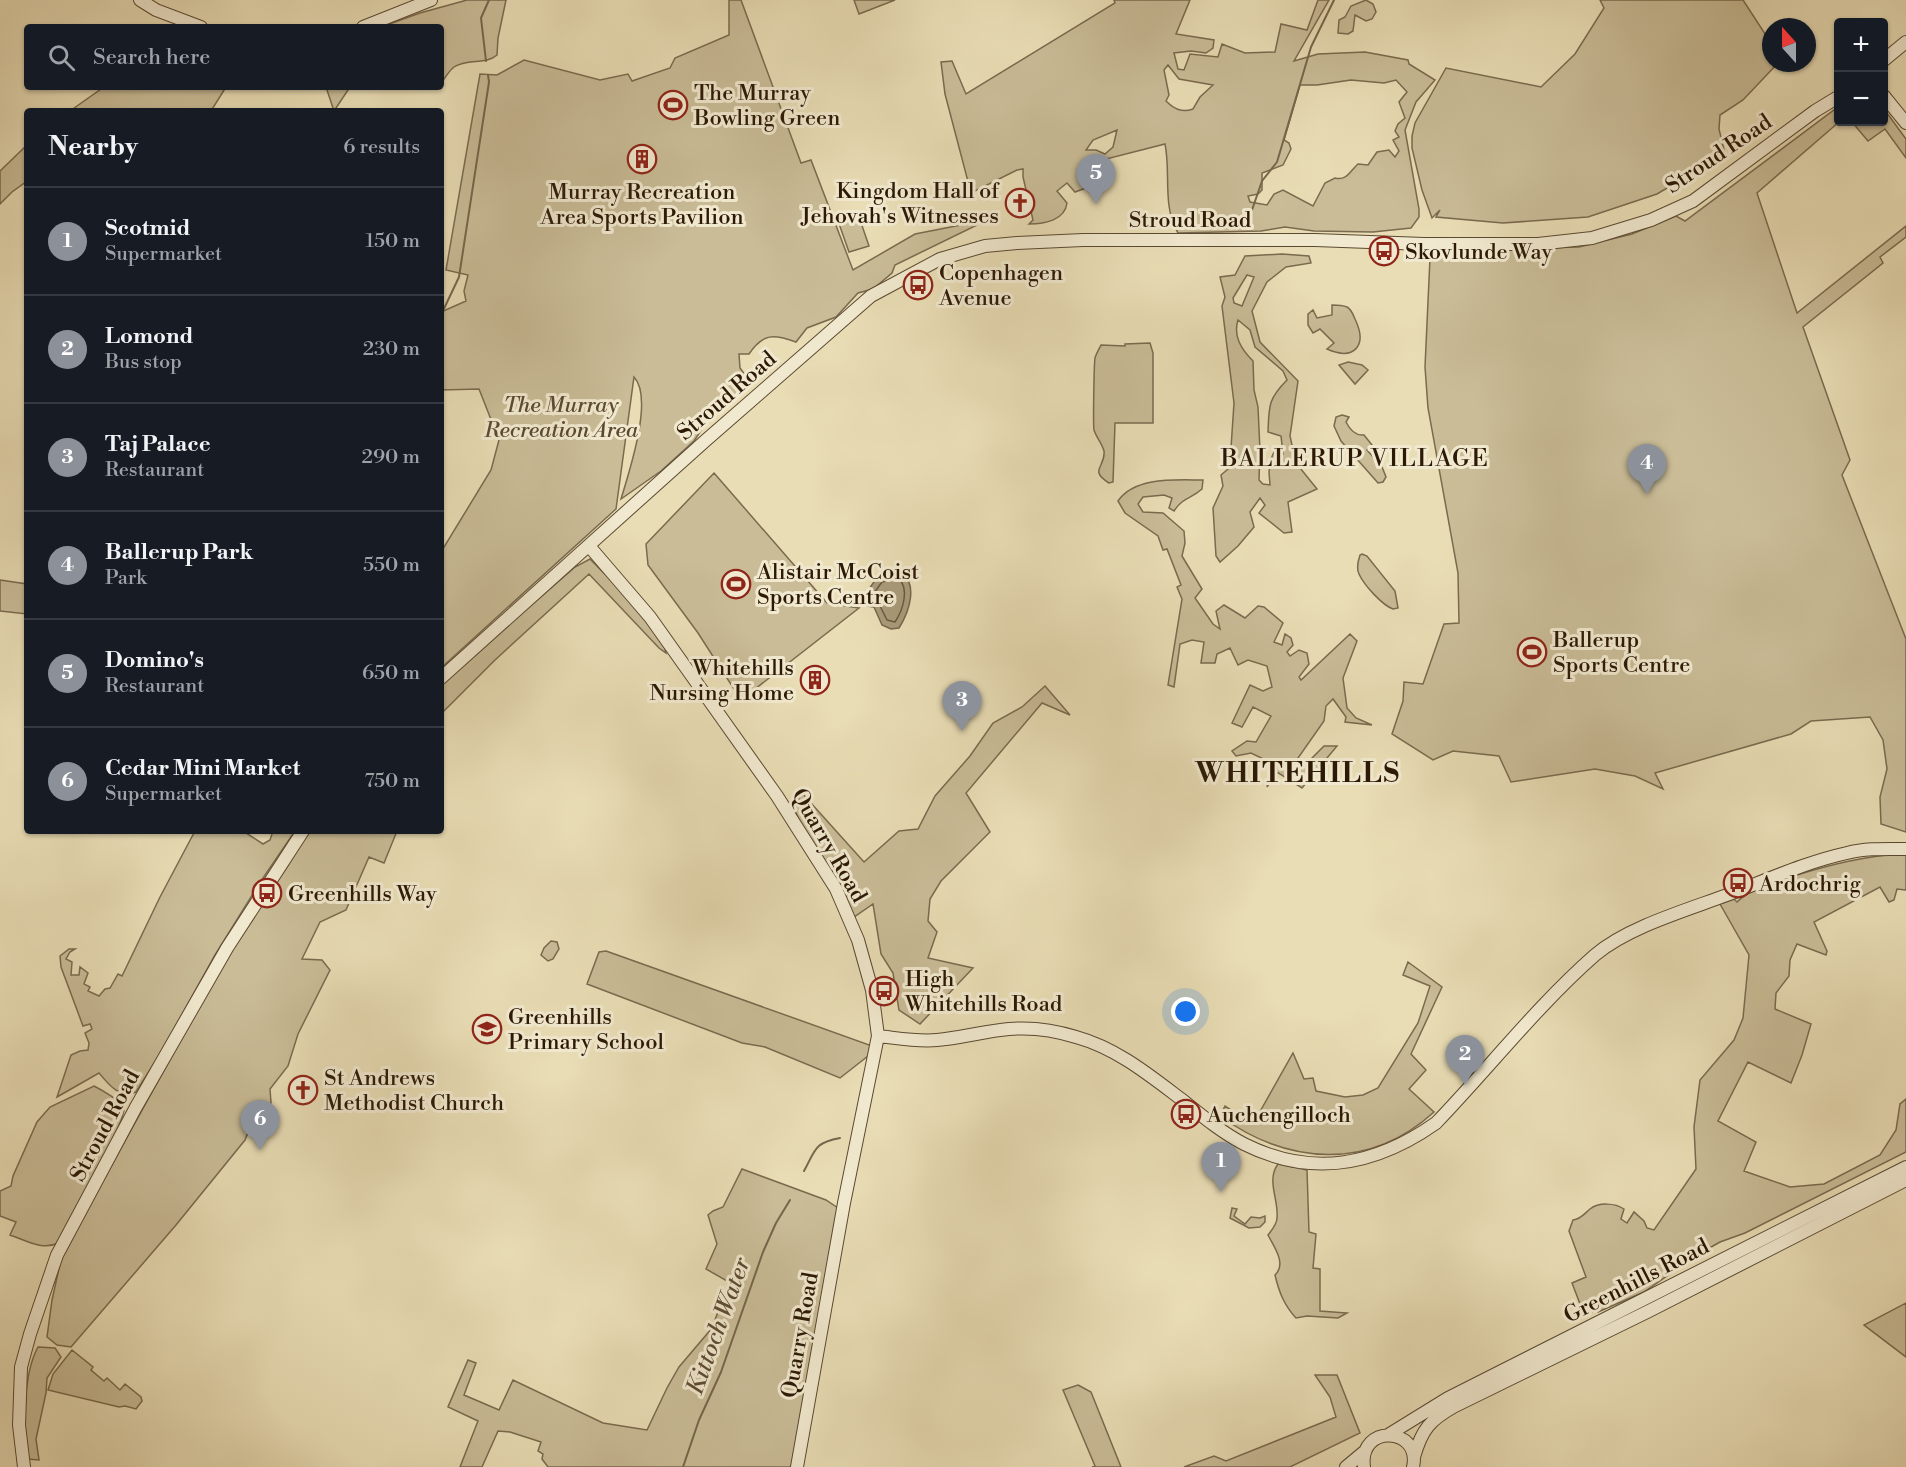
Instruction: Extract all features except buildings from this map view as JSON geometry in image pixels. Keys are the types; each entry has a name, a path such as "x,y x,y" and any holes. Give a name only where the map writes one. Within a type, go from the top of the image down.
{"street":[{"path":"140,0 156,10 193,24"},
{"path":"371,24 431,0"},
{"path":"1888,57 1906,42"},
{"name":"Stroud Road","path":"444,675 871,296 940,259 985,246 1083,240 1315,240 1424,244 1538,244 1592,238 1651,220 1693,201 1815,111 1834,100"},
{"path":"1888,101 1906,123"},
{"name":"Quarry Road","path":"589,546 650,617 692,675 777,796 836,888 858,940 872,990 877,1013 878,1036 844,1203 797,1467"},
{"name":"Stroud Road","path":"24,1467 19,1425 21,1367 57,1255 136,1107 227,948 301,834"},
{"path":"878,1036 935,1040 1007,1029 1032,1029 1075,1036 1098,1044 1125,1059 1244,1144 1297,1164 1332,1164 1355,1160 1406,1142 1436,1123 1548,999 1597,954 1617,941 1672,916 1815,861 1849,852 1906,849"},
{"name":"Greenhills Road","path":"1364,1452 1373,1440 1388,1435 1448,1398 1906,1167"},
{"name":"Greenhills Road","path":"1414,1462 1420,1438 1429,1424 1455,1406 1649,1311 1906,1180"},
{"path":"1388,1435 1402,1438 1407,1442 1414,1462"},
{"path":"1346,1467 1364,1452"},
{"path":"1364,1452 1364,1467"}],"green space":[{"path":"467,0 506,0 497,55 487,60 459,64 444,79 444,24 389,24"},
{"name":"The Murray Recreation Area","path":"729,0 741,0 801,163 811,160 853,270 915,234 966,224 975,226 895,265 892,273 873,289 858,293 836,317 807,328 796,342 770,337 759,342 749,354 739,354 740,368 748,379 747,386 719,412 704,418 702,429 694,441 661,471 621,499 634,454 641,418 640,387 634,377 616,509 444,665 444,547 491,470 499,440 479,389 444,390 444,311 466,301 464,291 468,275 446,270 480,74 497,75 524,60 600,80 628,74 632,81 670,68 675,58 729,35"},
{"path":"854,0 895,0 859,14"},
{"path":"1114,0 1190,0 1176,34 1214,40 1213,48 1206,53 1191,51 1174,53 1178,69 1184,70 1190,54 1218,57 1222,44 1245,53 1275,52 1281,24 1307,30 1318,0 1329,0 1294,61 1318,54 1365,52 1408,60 1409,64 1435,80 1416,102 1405,130 1419,209 1419,217 1411,228 1373,232 1314,231 1285,227 1261,231 1178,233 1168,201 1165,144 1106,159 1106,164 1095,166 1092,170 1092,177 1086,176 1086,188 1075,192 1067,183 1057,191 1067,203 1065,209 1058,217 1048,222 1029,224 1033,220 1023,169 971,193 945,94 941,62 952,61 966,94 1115,3","holes":["1168,65 1179,79 1213,85 1200,97 1193,109 1178,110 1166,101 1169,95 1164,70","1351,80 1384,83 1396,80 1407,92 1399,102 1405,118 1398,124 1395,131 1399,137 1393,140 1399,151 1395,157 1389,150 1377,152 1368,165 1358,164 1345,177 1335,178 1325,183 1313,206 1283,190 1274,194 1267,205 1250,202 1248,196 1258,194 1262,190 1262,173 1283,165 1291,149 1289,143 1284,140 1300,85","1117,130 1113,147 1105,154 1096,150 1086,150 1093,140"]},
{"path":"1366,0 1373,4 1376,12 1372,19 1366,21 1355,15 1353,31 1348,34 1338,33 1339,20 1345,17 1351,6"},
{"path":"1600,0 1743,0 1762,29 1762,72 1769,72 1743,100 1720,115 1719,129 1725,154 1657,194 1588,217 1503,223 1436,217 1440,210 1432,218 1422,190 1412,148 1412,136 1415,123 1446,68 1541,87 1575,54 1604,8"},
{"path":"100,90 224,90 213,108 74,108"},
{"path":"327,90 348,90 336,108 333,108"},
{"path":"1834,110 1834,126 1757,193 1797,313 1906,226 1906,237 1880,257 1883,263 1803,327 1850,460 1842,475 1906,639 1906,832 1881,824 1880,797 1887,769 1883,740 1870,717 1811,721 1791,734 1655,773 1663,789 1635,776 1595,769 1511,782 1499,756 1453,751 1433,760 1392,734 1403,701 1404,682 1423,684 1444,624 1459,623 1458,573 1428,408 1425,367 1430,258 1438,250 1579,247 1632,234 1676,216 1685,221"},
{"path":"1888,114 1906,139 1906,158 1885,129 1868,141 1855,126 1888,126"},
{"path":"24,148 24,183 0,204 0,171"},
{"path":"857,211 869,246 849,252 837,218"},
{"path":"1282,254 1309,256 1311,263 1286,267 1267,282 1252,311 1260,342 1298,381 1290,436 1296,463 1317,489 1288,502 1292,532 1284,533 1259,513 1265,505 1260,498 1250,512 1254,527 1220,562 1216,556 1213,508 1223,486 1221,475 1234,464 1231,448 1234,403 1222,306 1225,297 1220,277 1235,275 1245,256","holes":["1247,275 1254,277 1242,306 1234,303 1233,298","1238,320 1250,330 1255,347 1283,371 1287,380 1276,392 1269,409 1268,432 1281,436 1283,454 1274,452 1271,459 1270,485 1263,484 1259,480 1258,407 1254,390 1253,361 1237,337"]},
{"path":"1332,305 1347,307 1355,319 1360,337 1356,349 1351,352 1336,352 1327,349 1334,343 1320,329 1313,333 1308,325 1308,314 1313,310 1317,318 1332,315"},
{"path":"1150,343 1153,353 1153,423 1115,423 1113,482 1109,483 1100,475 1099,468 1103,461 1104,451 1094,430 1095,358 1101,345 1125,346 1125,344"},
{"path":"1348,362 1362,365 1368,370 1355,384 1339,365"},
{"path":"1342,415 1349,417 1346,422 1351,430 1358,435 1364,435 1372,445 1367,450 1382,467 1386,477 1383,482 1378,483 1341,441 1334,426 1336,417"},
{"name":"Alistair McCoist Sports Centre","path":"714,473 827,603 859,608 741,700 698,633 648,565 646,544"},
{"path":"1203,480 1202,489 1181,503 1174,511 1169,508 1172,498 1164,495 1143,497 1138,504 1143,512 1163,513 1184,531 1185,543 1182,556 1202,589 1195,598 1213,624 1220,629 1216,611 1224,605 1245,618 1258,606 1264,607 1283,623 1274,642 1282,645 1285,634 1291,638 1293,645 1287,652 1290,656 1299,650 1307,653 1309,664 1299,677 1301,680 1350,634 1357,641 1343,678 1347,708 1356,718 1372,725 1345,722 1346,717 1333,699 1326,706 1324,721 1298,758 1301,763 1310,760 1324,746 1337,746 1302,788 1277,772 1267,787 1272,763 1251,753 1236,756 1232,751 1247,741 1256,742 1271,716 1253,707 1242,727 1232,723 1250,685 1263,691 1272,687 1267,666 1248,660 1238,665 1230,648 1217,654 1215,663 1201,663 1204,642 1192,640 1180,644 1174,687 1168,685 1182,599 1177,587 1181,585 1167,549 1163,550 1158,536 1125,513 1118,501 1125,493 1146,483"},
{"path":"1362,554 1367,556 1395,591 1398,608 1393,609 1384,603 1361,578 1357,567"},
{"path":"590,559 645,617 662,642 666,653 589,574 495,660 444,711 444,681 575,567"},
{"path":"0,580 24,584 24,614 0,611"},
{"path":"1045,686 1070,715 1042,703 966,793 990,832 941,881 930,899 928,921 937,932 928,958 973,968 920,1024 899,1010 893,973 881,954 873,904 854,917 838,880 805,831 795,811 801,792 864,862 899,831 918,829 935,796 970,756 993,723 1022,707"},
{"path":"193,834 248,834 263,844 270,840 272,834 293,834 215,955 160,1054 136,1092 125,1094 120,1092 99,1073 57,1097 71,1055 88,1050 89,1043 85,1033 92,1029 90,1024 83,1026 61,967 60,956 69,949 75,949 66,959 72,962 71,975 79,975 80,967 88,973 84,984 90,987 88,991 99,996 105,989 110,988 118,974 122,976"},
{"path":"307,834 396,834 384,863 369,857 346,910 320,922 302,959 322,960 330,970 298,1034 288,1066 270,1089 271,1103 249,1130 245,1140 176,1225 71,1347 57,1345 47,1337 62,1255 230,951"},
{"path":"1887,855 1906,855 1906,890 1897,889 1894,900 1889,902 1880,887 1814,922 1827,951 1826,955 1797,944 1790,960 1789,976 1776,993 1775,1009 1811,1024 1791,1083 1748,1062 1718,1121 1756,1142 1744,1171 1790,1187 1824,1184 1880,1155 1896,1130 1900,1104 1906,1099 1906,1152 1745,1233 1720,1242 1644,1292 1598,1312 1596,1309 1585,1317 1572,1283 1586,1277 1569,1231 1573,1220 1594,1207 1602,1204 1612,1205 1624,1209 1621,1219 1627,1223 1634,1212 1644,1221 1647,1228 1654,1230 1696,1169 1694,1127 1700,1080 1734,1040 1743,1018 1749,955 1720,904 1734,899 1737,902 1758,889 1808,872"},
{"path":"551,941 557,942 559,949 553,959 548,961 541,955"},
{"path":"606,951 875,1047 868,1056 840,1078 765,1047 742,1043 587,984 599,952"},
{"path":"1408,962 1442,987 1411,1054 1426,1070 1409,1089 1434,1112 1409,1131 1383,1144 1356,1152 1328,1154 1300,1152 1273,1144 1246,1132 1220,1116 1225,1106 1253,1124 1293,1053 1304,1079 1313,1078 1316,1091 1345,1097 1363,1095 1378,1088 1418,1023 1430,986 1403,975"},
{"path":"94,1086 122,1104 123,1115 108,1150 58,1243 40,1245 10,1235 16,1222 0,1216 0,1191 11,1186 13,1176 37,1122 50,1107"},
{"path":"1278,1164 1307,1170 1309,1232 1316,1234 1313,1268 1320,1269 1320,1311 1347,1313 1338,1318 1307,1316 1296,1318 1280,1293 1275,1275 1280,1261 1268,1235 1277,1220 1273,1177"},
{"path":"742,1169 826,1200 838,1208 792,1467 548,1467 542,1459 543,1454 538,1451 541,1442 510,1432 498,1431 482,1467 460,1467 478,1421 448,1407 468,1360 476,1363 464,1395 499,1410 513,1380 603,1423 647,1430 679,1367 712,1328 729,1282 706,1269 717,1244 708,1215 723,1207"},
{"path":"1232,1208 1237,1209 1234,1216 1245,1224 1251,1217 1265,1216 1265,1222 1260,1227 1249,1228 1230,1218"},
{"path":"1906,1303 1906,1357 1864,1325"},
{"path":"38,1347 55,1348 61,1357 47,1378 36,1439 39,1460 27,1459 25,1432 25,1402 29,1372"},
{"path":"72,1350 93,1367 91,1370 104,1381 107,1378 120,1390 125,1384 141,1397 142,1401 136,1409 48,1390 53,1374"},
{"path":"1315,1375 1337,1375 1360,1433 1290,1467 1184,1467 1214,1456 1226,1461 1336,1417 1330,1397"},
{"path":"1078,1385 1091,1392 1121,1467 1092,1467 1095,1466 1063,1390"}],"water":[{"path":"898,571 905,576 911,590 909,606 899,628 891,629 882,625 874,607 867,606 864,599 879,575"}],"waterway":[{"path":"486,61 481,18 489,0"},
{"name":"Kittoch Water","path":"1252,210 1262,181 1277,162 1311,47 1334,0"},
{"path":"444,309 459,277 489,82 488,75"},
{"name":"Kittoch Water","path":"804,1171 820,1145 840,1138"},
{"name":"Kittoch Water","path":"683,1467 699,1420 721,1372 763,1252 776,1223 790,1200"}],"place":[{"name":"The Murray Bowling Green","path":"673,105"},
{"name":"Murray Recreation Area Sports Pavilion","path":"642,159"},
{"name":"Kingdom Hall of Jehovah's Witnesses","path":"1020,203"},
{"name":"Domino's","path":"1096,204"},
{"name":"Skovlunde Way","path":"1384,251"},
{"name":"Copenhagen Avenue","path":"918,285"},
{"name":"Ballerup Park","path":"1647,494"},
{"name":"Alistair McCoist Sports Centre","path":"736,584"},
{"name":"Ballerup Sports Centre","path":"1532,652"},
{"name":"Whitehills Nursing Home","path":"815,680"},
{"name":"Taj Palace","path":"962,731"},
{"name":"Ardochrig","path":"1738,883"},
{"name":"Greenhills Way","path":"267,893"},
{"name":"High Whitehills Road","path":"884,991"},
{"name":"Greenhills Primary School","path":"487,1029"},
{"name":"Lomond","path":"1465,1085"},
{"name":"St Andrews Methodist Church","path":"303,1090"},
{"name":"Auchengilloch","path":"1186,1114"},
{"name":"Cedar Mini Market","path":"260,1150"},
{"name":"Scotmid","path":"1221,1192"}],"district":[{"name":"BALLERUP VILLAGE","path":"1355,458"},
{"name":"WHITEHILLS","path":"1298,772"}]}
